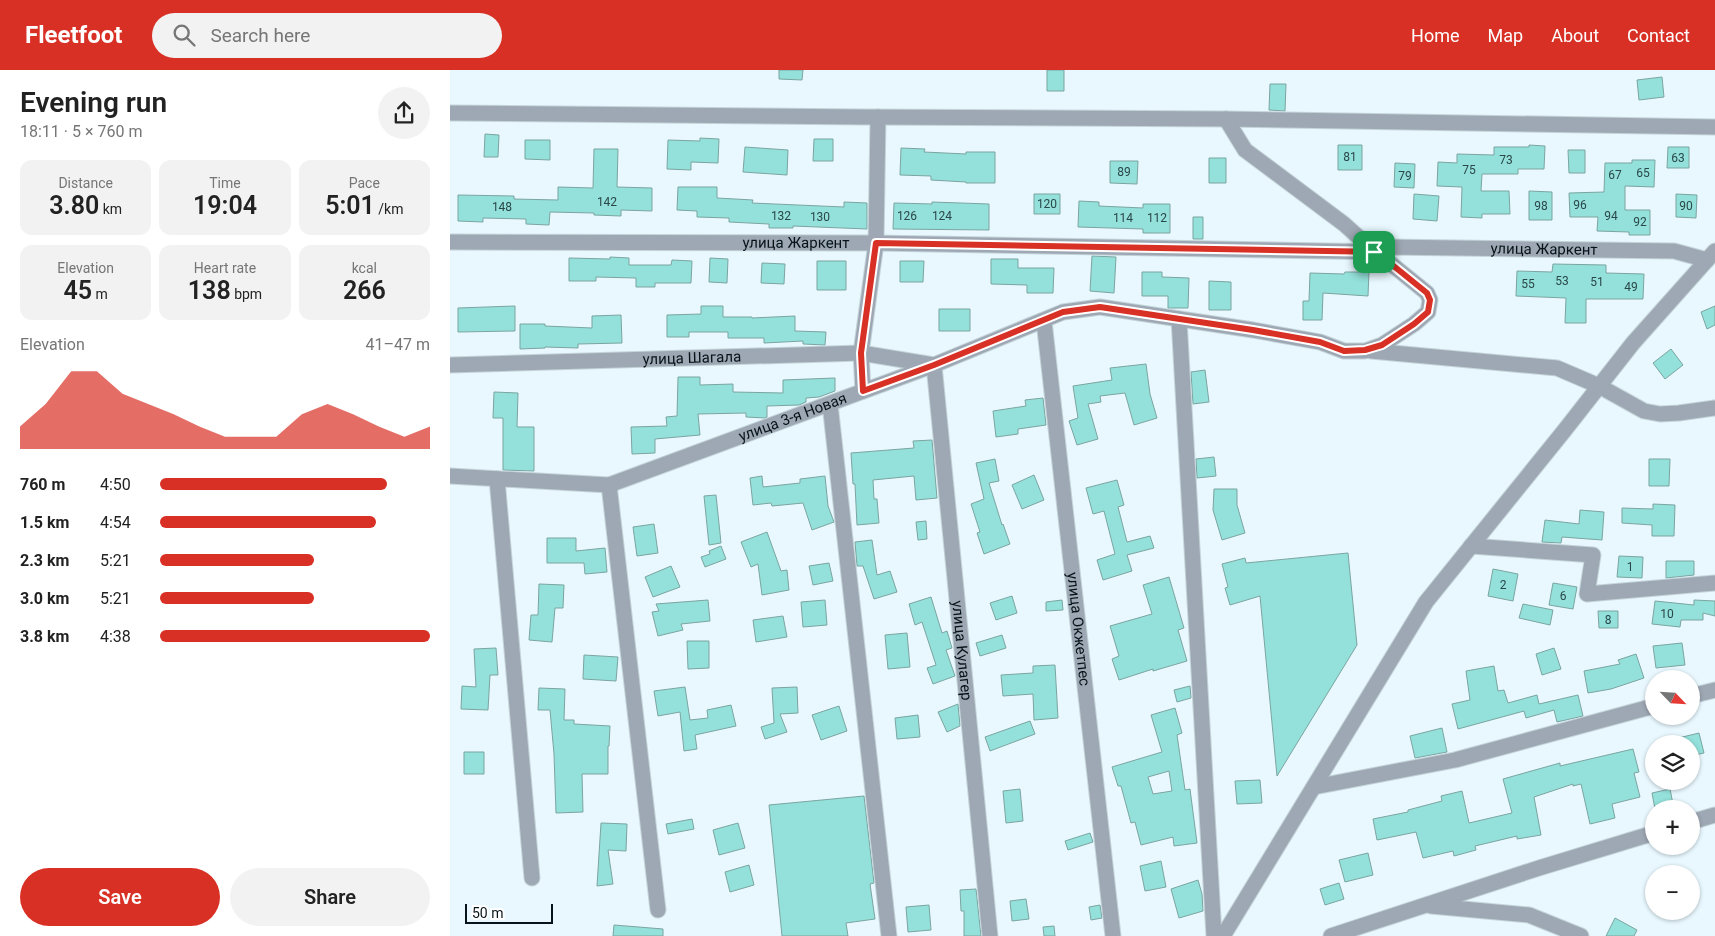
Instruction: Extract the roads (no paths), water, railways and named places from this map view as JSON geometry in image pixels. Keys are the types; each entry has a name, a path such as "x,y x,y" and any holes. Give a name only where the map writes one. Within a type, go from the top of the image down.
{"street":[{"path":"450,113 878,118 1226,119 1715,127"},
{"path":"863,391 861,353 876,243 878,118"},
{"path":"1226,119 1245,150 1381,254"},
{"name":"улица Жаркент","path":"450,242 876,243 1381,254 1388,247 1674,251 1711,255"},
{"name":"улица 3-я Новая","path":"450,476 609,485 934,365 1063,312 1100,307 1320,342 1344,351 1365,350 1382,345 1414,324 1428,312 1430,300 1427,293 1381,254"},
{"path":"1223,936 1426,602 1633,343 1711,255"},
{"path":"1179,319 1214,936"},
{"name":"улица Окжетпес","path":"1044,321 1113,936"},
{"path":"1365,350 1556,368 1600,386 1644,411 1660,414 1715,408"},
{"name":"улица Шагала","path":"450,365 861,353 934,365"},
{"name":"улица Кулагер","path":"934,365 990,936"},
{"path":"830,404 889,936"},
{"path":"497,479 532,878"},
{"path":"609,485 658,910"},
{"path":"1471,546 1593,555 1587,594 1715,583"},
{"path":"1700,694 1715,690"},
{"path":"1314,786 1455,760 1645,708"},
{"path":"1700,819 1715,815"},
{"path":"1332,936 1645,836"},
{"path":"1424,906 1528,915 1581,936"}]}
